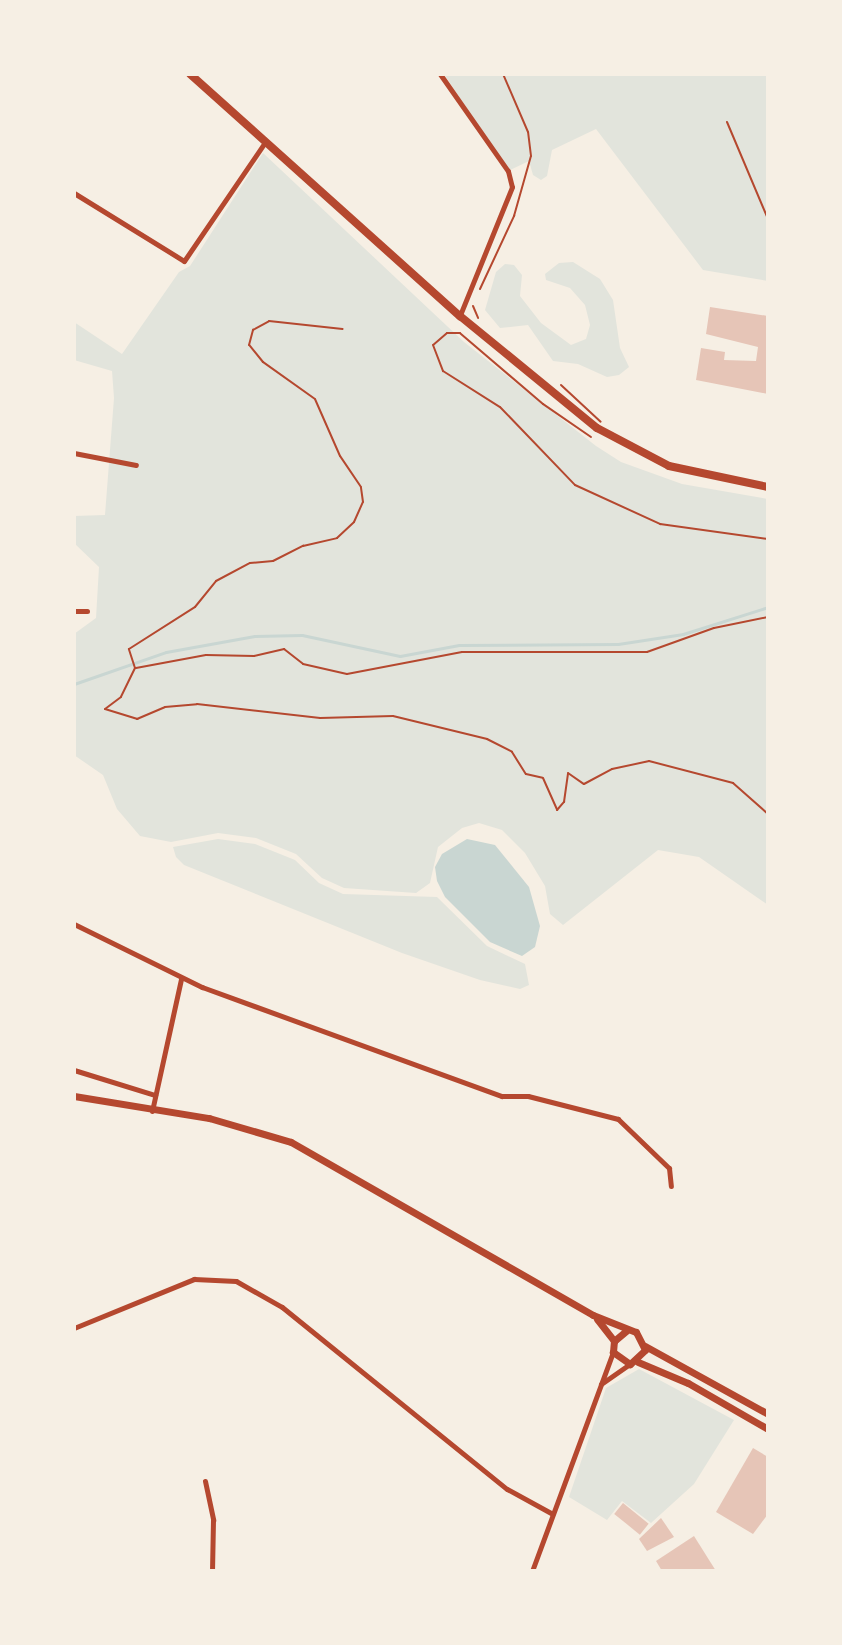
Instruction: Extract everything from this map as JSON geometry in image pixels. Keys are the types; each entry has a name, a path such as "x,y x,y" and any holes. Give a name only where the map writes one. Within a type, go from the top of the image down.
{"main road":[{"path":"190,74 460,316 597,428 669,466 768,487"},
{"path":"74,1096 238,1124 325,1157 593,1315 640,1335 645,1346 768,1414"},
{"path":"593,1315 614,1341 613,1352 700,1389 768,1429"},
{"path":"614,1341 626,1331"},
{"path":"634,1363 645,1346"}],"street":[{"path":"440,74 508,171 512,187 460,316"},
{"path":"74,193 184,261 266,140"},
{"path":"74,453 136,465"},
{"path":"74,611 87,611"},
{"path":"74,924 181,979 502,1096 528,1096 618,1119 669,1168 671,1186"},
{"path":"152,1111 181,979"},
{"path":"74,1070 155,1095"},
{"path":"74,1328 194,1279 236,1281 282,1307 507,1489 551,1513"},
{"path":"532,1571 613,1352"},
{"path":"600,1385 634,1363"},
{"path":"205,1481 213,1520 212,1571"}],"path":[{"path":"483,323 472,305 514,216 525,186 524,170 531,156 528,132 503,74"},
{"path":"727,122 768,219"},
{"path":"135,668 129,649 135,643 158,634 195,607 232,571 337,538 354,522 363,502 361,487 340,456 315,399 263,362 249,345 253,330 269,321 343,329"},
{"path":"553,379 603,419 589,439 460,333 447,333 433,345 443,371 500,407 575,485 660,524 768,539"},
{"path":"135,668 284,649 303,664 347,674 462,652 647,652 714,628 768,617"},
{"path":"135,668 121,697 105,709 137,719 165,707 197,704 320,718 393,716 487,739 512,752 526,774 543,778 557,810 564,802 568,773 584,784 612,769 649,761 733,783 768,814"}],"shaded area":[{"path":"444,74 768,74 768,281 703,270 596,129 552,150 547,176 541,180 533,175 529,161 508,171"},
{"path":"263,153 464,342 596,446 621,462 682,484 768,499 768,905 699,857 658,850 563,925 550,914 545,886 525,853 502,830 479,823 462,828 438,847 430,883 416,893 344,888 322,878 296,854 256,838 218,833 171,842 140,836 117,809 103,775 74,755 74,634 96,618 99,567 74,543 74,516 105,515 114,398 112,371 74,360 74,322 122,354 179,272 190,266"},
{"path":"573,262 600,279 613,300 620,348 629,367 619,375 607,377 578,364 553,361 528,325 500,328 485,310 496,272 505,264 514,265 522,275 520,296 541,323 571,345 586,339 590,325 585,305 570,288 546,280 545,274 559,263"},
{"path":"218,839 255,844 295,860 319,883 343,894 437,897 487,946 525,964 529,985 520,989 480,980 402,953 184,865 176,857 173,847"},
{"path":"467,839 495,845 529,887 540,926 535,947 522,956 490,942 445,897 437,881 435,867 442,854"},
{"path":"639,1369 734,1420 694,1484 651,1523 622,1501 607,1520 569,1497 606,1388"}],"building":[{"path":"710,307 768,316 768,394 696,380 701,348 725,352 724,360 756,361 758,347 706,334"},
{"path":"753,1448 768,1457 768,1514 753,1534 716,1512"},
{"path":"623,1503 649,1524 640,1535 614,1514"},
{"path":"661,1518 674,1537 647,1551 639,1539"},
{"path":"694,1536 716,1571 662,1571 656,1561"}],"waterway":[{"path":"74,684 166,652 255,636 302,635 400,656 459,645 618,644 683,634 768,607"}]}
